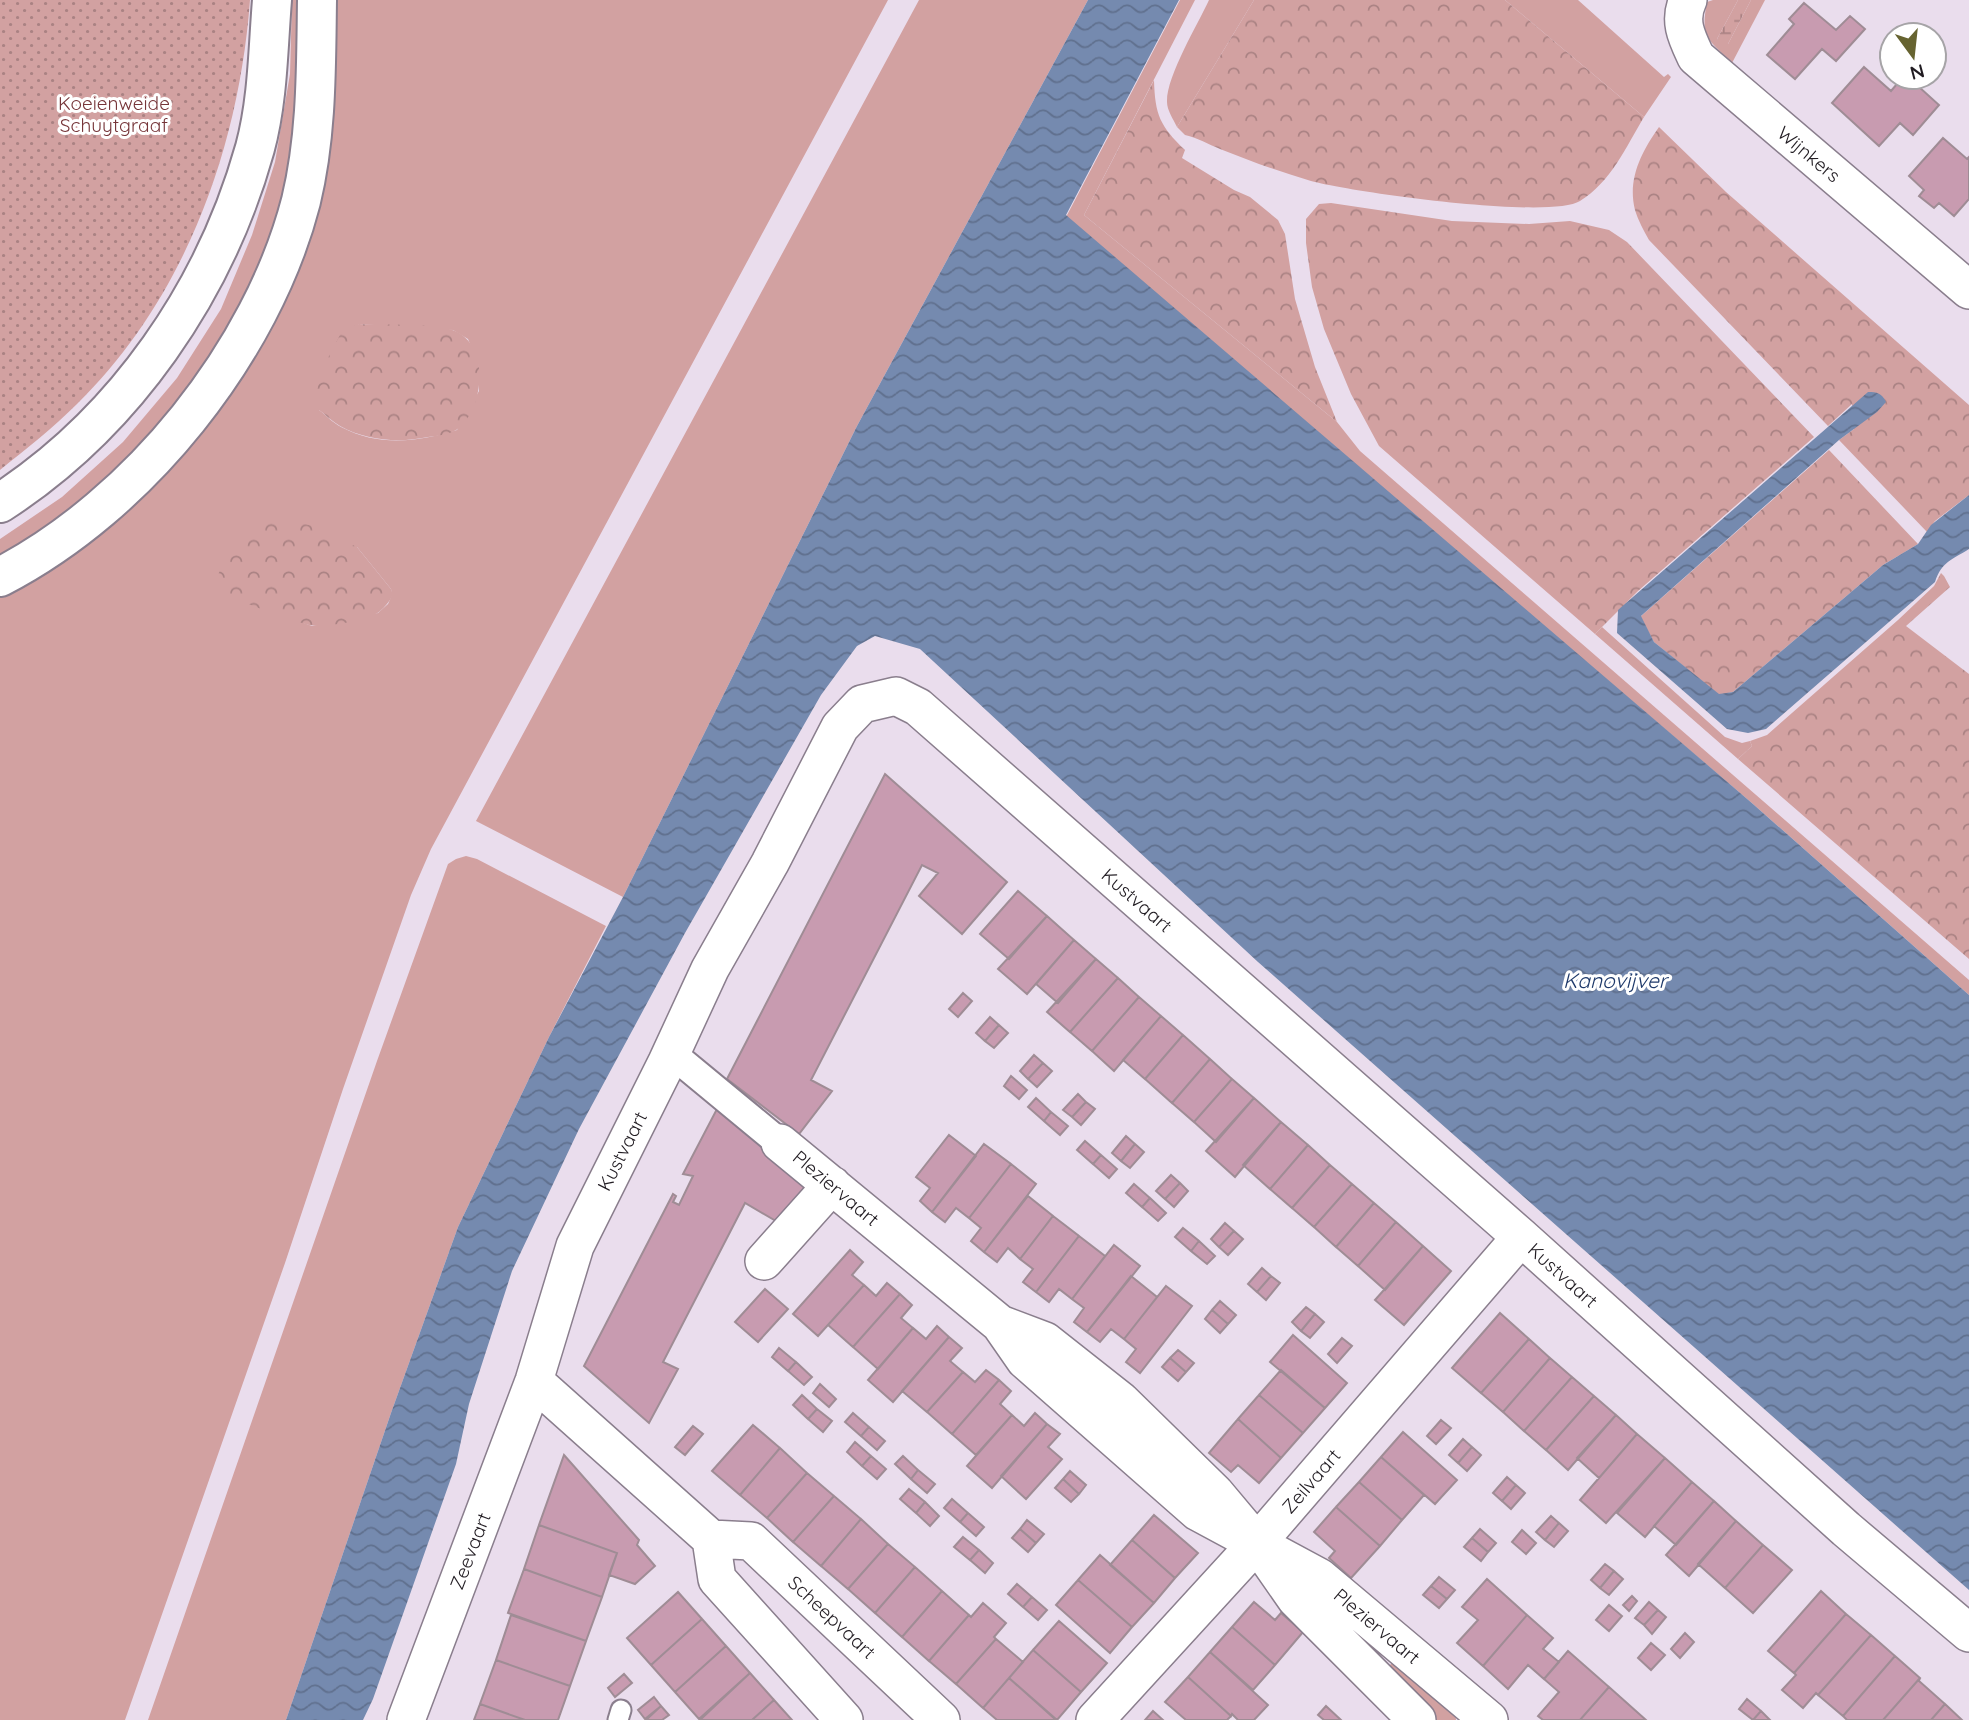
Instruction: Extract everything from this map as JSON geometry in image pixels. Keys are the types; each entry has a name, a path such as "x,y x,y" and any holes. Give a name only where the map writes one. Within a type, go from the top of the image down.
{"main road":[{"path":"0,503 34,481 79,443 121,398 159,350 192,298 227,223 256,146 265,96 272,0"},
{"path":"0,577 60,540 119,494 168,442 212,389 273,283 287,250 309,154 316,97 317,0"}],"street":[{"name":"Wijnkers","path":"1688,0 1683,30 1696,57 1969,290"},
{"name":"Kustvaart","path":"534,1381 575,1246 710,969 770,863 840,727 862,704 896,696 918,707 1521,1237 1846,1529 1969,1633"},
{"name":"Pleziervaart","path":"671,1053 1000,1324 1025,1360 1198,1512 1319,1577 1489,1720"},
{"path":"764,1261 832,1185"},
{"name":"Zeilvaart","path":"1096,1720 1257,1543 1521,1237"},
{"path":"534,1381 711,1539 717,1579 844,1720"},
{"name":"Zeevaart","path":"406,1720 534,1381"},
{"name":"Scheepvaart","path":"711,1539 751,1541 941,1720"},
{"name":"Pleziervaart","path":"1257,1543 1296,1600 1417,1720"}],"green space":[{"name":"Koeienweide Schuytgraaf","path":"0,0 250,0 234,111 200,218 176,269 148,317 115,362 68,413 0,470"},
{"path":"292,0 309,0 289,191 266,255 198,386 119,472 0,561 0,539 62,497 123,442 177,378 221,309 252,235 275,162 290,74"},
{"path":"333,0 888,0 431,849 411,895 125,1720 0,1720 0,594 162,476 209,425 251,362 285,294","holes":["359,324 453,330 468,339 478,364 479,391 457,430 413,440 370,438 341,427 319,410","357,547 391,589 392,595 388,604 378,613 312,626 249,603"]},
{"path":"919,0 1088,0 857,426 623,897 476,821"},
{"path":"1180,0 1195,0 1084,215 1337,422 1360,451 1969,980 1969,995 1753,804 1065,219"},
{"path":"1209,0 1254,0 1177,127 1168,108 1168,91 1177,65"},
{"path":"1254,0 1505,0 1644,117 1617,163 1601,184 1580,201 1561,206 1492,206 1449,202 1333,186 1299,178 1185,135 1177,127"},
{"path":"1505,0 1578,0 1664,77 1668,74 1671,77 1644,117"},
{"path":"1738,0 1717,39 1728,44 1751,0 1765,0 1732,63 1712,43 1706,31 1707,2"},
{"path":"1738,0 1751,0 1728,44 1720,45 1717,39"},
{"path":"1154,80 1160,119 1185,150 1182,158 1250,197 1278,220 1285,234 1295,299 1315,367 1337,422 1084,215"},
{"path":"1659,127 1726,192 1969,405 1969,495 1935,521 1927,532 1839,440 1854,429 1852,404 1828,426 1649,240 1635,210 1633,187 1642,156"},
{"path":"1331,203 1452,221 1529,224 1570,221 1609,230 1627,242 1814,437 1638,591 1595,634 1379,446 1351,394 1324,329 1312,287 1306,243 1306,219 1319,204"},
{"path":"359,324 447,328 466,339 474,350 480,377 474,406 459,428 453,432 417,439 372,438 350,431 319,410 317,388 328,358 342,331"},
{"path":"1829,450 1918,544 1883,565 1733,692 1719,695 1654,642 1640,617"},
{"path":"264,514 313,526 357,547 391,589 393,595 390,600 379,612 364,618 316,626 285,618 216,592 213,587 232,546 254,521"},
{"path":"1941,573 1950,587 1906,626 1969,674 1969,959 1738,759 1752,746 1750,741 1767,735 1898,620 1934,586"},
{"path":"1602,627 1725,737 1742,743 1750,741 1752,746 1738,759 1595,634"},
{"path":"466,856 477,859 606,926 549,1037 458,1227 286,1720 148,1720 448,864"},
{"path":"1395,1659 1455,1706 1456,1720 1431,1720 1386,1670"}],"water":[{"name":"Kanovijver","path":"1088,0 1179,0 1066,215 1753,804 1969,995 1969,1590 1258,962 920,649 875,636 857,646 821,695 685,933 579,1129 512,1271 469,1404 456,1464 373,1699 363,1720 286,1720 458,1227 549,1037 623,897 857,426"},
{"path":"1868,392 1879,394 1886,402 1877,412 1839,440 1641,616 1654,642 1719,694 1733,692 1883,565 1918,544 1931,525 1969,495 1969,549 1948,562 1935,582 1766,729 1748,733 1727,729 1617,633 1618,610"}],"building":[{"path":"1804,3 1836,30 1850,16 1865,29 1836,61 1822,49 1795,79 1767,55 1794,24 1789,19"},
{"path":"1864,67 1878,79 1878,91 1924,91 1939,105 1913,135 1900,123 1879,146 1832,103"},
{"path":"1943,138 1967,159 1969,157 1969,199 1954,216 1939,203 1934,208 1919,196 1924,190 1909,176"},
{"path":"885,774 1007,882 962,934 919,896 938,873 922,865 811,1080 832,1091 799,1134 727,1079"},
{"path":"1018,891 1047,916 1009,959 980,934"},
{"path":"1047,916 1074,940 1027,994 998,969"},
{"path":"1074,940 1096,959 1058,1003 1036,984"},
{"path":"1096,959 1118,978 1070,1032 1047,1012"},
{"path":"1118,978 1139,997 1092,1051 1070,1032"},
{"path":"963,993 972,1001 958,1017 949,1009"},
{"path":"1139,997 1161,1016 1114,1071 1092,1051"},
{"path":"1161,1016 1183,1035 1145,1079 1123,1060"},
{"path":"990,1017 999,1025 985,1041 976,1033"},
{"path":"999,1025 1008,1033 994,1048 985,1041"},
{"path":"1183,1035 1210,1059 1172,1103 1145,1079"},
{"path":"1034,1055 1043,1063 1028,1079 1020,1071"},
{"path":"1210,1059 1232,1079 1194,1122 1172,1103"},
{"path":"1043,1063 1052,1071 1037,1087 1028,1079"},
{"path":"1011,1076 1027,1090 1019,1099 1004,1086"},
{"path":"1232,1079 1254,1098 1216,1142 1194,1122"},
{"path":"1078,1094 1086,1102 1072,1117 1063,1110"},
{"path":"1036,1098 1051,1112 1044,1121 1028,1107"},
{"path":"1254,1098 1281,1122 1235,1177 1206,1151"},
{"path":"1086,1102 1095,1109 1081,1125 1072,1117"},
{"path":"718,1107 807,1185 776,1221 745,1203 663,1362 678,1369 649,1423 584,1366 673,1194 676,1196 673,1202 679,1205 693,1176 683,1174"},
{"path":"1051,1112 1068,1126 1060,1135 1044,1121"},
{"path":"1281,1122 1308,1145 1270,1189 1243,1165"},
{"path":"949,1135 976,1156 932,1212 920,1201 930,1188 916,1177"},
{"path":"1126,1136 1135,1144 1121,1161 1112,1153"},
{"path":"1085,1141 1101,1155 1093,1164 1077,1150"},
{"path":"984,1144 1011,1164 969,1218 956,1208 945,1222 932,1212"},
{"path":"1135,1144 1144,1152 1130,1168 1121,1161"},
{"path":"1308,1145 1330,1165 1292,1208 1270,1189"},
{"path":"1101,1155 1117,1169 1109,1178 1093,1164"},
{"path":"1011,1164 1036,1184 984,1252 971,1241 981,1228 969,1218"},
{"path":"1330,1165 1352,1184 1314,1227 1292,1208"},
{"path":"1171,1175 1180,1183 1165,1199 1156,1191"},
{"path":"1180,1183 1188,1191 1174,1207 1165,1199"},
{"path":"1134,1184 1150,1198 1142,1207 1126,1193"},
{"path":"1352,1184 1374,1203 1336,1247 1314,1227"},
{"path":"1028,1196 1053,1216 1020,1259 1008,1248 997,1262 984,1252"},
{"path":"1150,1198 1166,1213 1158,1221 1142,1207"},
{"path":"1374,1203 1396,1222 1358,1266 1336,1247"},
{"path":"1053,1216 1079,1236 1036,1292 1023,1282 1033,1269 1020,1259"},
{"path":"1396,1222 1423,1246 1385,1290 1358,1266"},
{"path":"1225,1223 1234,1231 1219,1247 1211,1239"},
{"path":"1183,1228 1199,1241 1191,1251 1175,1237"},
{"path":"1234,1231 1243,1239 1228,1255 1219,1247"},
{"path":"1079,1236 1105,1256 1072,1299 1059,1289 1049,1302 1036,1292"},
{"path":"1199,1241 1215,1256 1207,1264 1191,1251"},
{"path":"1114,1245 1140,1266 1087,1332 1074,1322 1084,1308 1072,1299"},
{"path":"1423,1246 1451,1271 1404,1325 1375,1300"},
{"path":"850,1250 863,1262 852,1275 864,1285 818,1336 793,1314"},
{"path":"1262,1268 1271,1276 1257,1292 1248,1284"},
{"path":"1131,1276 1157,1297 1124,1339 1111,1329 1100,1342 1087,1332"},
{"path":"1271,1276 1280,1283 1266,1300 1257,1292"},
{"path":"887,1283 900,1294 853,1347 828,1325 864,1285 876,1296"},
{"path":"1166,1286 1192,1306 1140,1373 1126,1362 1136,1349 1124,1339"},
{"path":"765,1289 788,1309 758,1342 735,1322"},
{"path":"900,1294 912,1305 901,1318 913,1328 878,1369 853,1347"},
{"path":"1220,1301 1236,1315 1228,1324 1212,1310"},
{"path":"1306,1307 1315,1314 1301,1331 1292,1322"},
{"path":"1212,1310 1228,1324 1220,1333 1205,1319"},
{"path":"1500,1313 1529,1339 1481,1393 1452,1368"},
{"path":"1315,1314 1324,1322 1310,1338 1301,1331"},
{"path":"937,1326 949,1337 893,1402 868,1380 913,1328 926,1339"},
{"path":"1293,1335 1347,1383 1325,1408 1270,1362"},
{"path":"949,1337 962,1348 950,1361 963,1372 927,1412 902,1391"},
{"path":"1342,1338 1352,1346 1337,1363 1328,1354"},
{"path":"1529,1339 1550,1358 1503,1412 1481,1393"},
{"path":"779,1348 796,1362 788,1371 772,1357"},
{"path":"1178,1350 1194,1363 1186,1372 1170,1358"},
{"path":"1170,1358 1186,1372 1178,1381 1162,1367"},
{"path":"1550,1358 1572,1377 1524,1431 1503,1412"},
{"path":"796,1362 812,1377 804,1385 788,1371"},
{"path":"986,1370 999,1380 952,1434 927,1412 963,1372 975,1382"},
{"path":"1281,1370 1325,1408 1303,1433 1259,1395"},
{"path":"1572,1377 1594,1396 1546,1450 1524,1431"},
{"path":"999,1380 1011,1391 1000,1404 1012,1415 976,1455 952,1434"},
{"path":"820,1384 836,1399 829,1407 813,1393"},
{"path":"802,1395 817,1409 808,1419 793,1405"},
{"path":"1259,1395 1303,1433 1281,1458 1238,1419"},
{"path":"1594,1396 1616,1415 1568,1470 1546,1450"},
{"path":"817,1409 832,1421 823,1432 808,1419"},
{"path":"853,1413 869,1427 861,1436 845,1422"},
{"path":"1035,1413 1047,1424 992,1488 967,1466 1012,1415 1024,1426"},
{"path":"1616,1415 1637,1434 1599,1478 1577,1458"},
{"path":"1238,1419 1281,1458 1259,1483 1238,1465 1231,1472 1209,1453"},
{"path":"1441,1420 1451,1428 1436,1444 1427,1436"},
{"path":"1047,1424 1060,1434 1048,1447 1062,1459 1026,1499 1001,1476"},
{"path":"753,1425 780,1448 740,1495 712,1471"},
{"path":"693,1426 703,1434 685,1455 675,1447"},
{"path":"869,1427 885,1441 877,1450 861,1436"},
{"path":"1403,1432 1457,1480 1435,1504 1381,1457"},
{"path":"1637,1434 1665,1458 1606,1523 1580,1500"},
{"path":"1463,1439 1472,1447 1458,1463 1449,1455"},
{"path":"855,1442 871,1456 862,1466 847,1452"},
{"path":"1472,1447 1481,1455 1467,1471 1458,1463"},
{"path":"780,1448 807,1473 767,1518 740,1495"},
{"path":"564,1455 639,1540 637,1545 655,1566 635,1584 609,1575 617,1553 539,1525"},
{"path":"871,1456 886,1469 877,1479 862,1466"},
{"path":"903,1456 918,1470 911,1479 895,1464"},
{"path":"1381,1457 1424,1495 1402,1520 1359,1482"},
{"path":"1665,1458 1692,1482 1645,1537 1617,1513"},
{"path":"918,1470 935,1484 927,1493 911,1479"},
{"path":"1070,1471 1086,1485 1079,1494 1063,1479"},
{"path":"807,1473 834,1496 793,1542 767,1518"},
{"path":"1507,1477 1516,1485 1502,1501 1493,1493"},
{"path":"1063,1479 1079,1494 1071,1502 1055,1488"},
{"path":"1359,1482 1402,1520 1380,1546 1336,1507"},
{"path":"1692,1482 1714,1501 1676,1545 1654,1526"},
{"path":"1516,1485 1525,1493 1511,1509 1502,1501"},
{"path":"909,1489 925,1502 916,1513 900,1499"},
{"path":"834,1496 861,1519 821,1566 793,1542"},
{"path":"952,1499 968,1513 960,1522 944,1508"},
{"path":"1714,1501 1736,1521 1689,1576 1666,1555"},
{"path":"925,1502 939,1516 930,1526 916,1513"},
{"path":"1336,1507 1380,1546 1351,1578 1329,1558 1335,1551 1314,1532"},
{"path":"968,1513 984,1527 976,1536 960,1522"},
{"path":"1154,1515 1198,1553 1175,1578 1132,1540"},
{"path":"1551,1516 1559,1523 1545,1540 1536,1532"},
{"path":"861,1519 888,1544 848,1589 821,1566"},
{"path":"1027,1520 1044,1534 1036,1543 1020,1529"},
{"path":"1736,1521 1763,1545 1725,1588 1698,1564"},
{"path":"1559,1523 1568,1531 1554,1547 1545,1540"},
{"path":"539,1525 617,1553 602,1597 524,1569"},
{"path":"1020,1529 1036,1543 1028,1552 1012,1538"},
{"path":"1480,1529 1496,1543 1488,1552 1472,1538"},
{"path":"1522,1530 1536,1543 1526,1554 1512,1542"},
{"path":"963,1537 979,1550 970,1560 954,1547"},
{"path":"1472,1538 1488,1552 1481,1561 1464,1547"},
{"path":"1132,1540 1175,1578 1154,1603 1110,1565"},
{"path":"888,1544 915,1567 875,1613 848,1589"},
{"path":"1763,1545 1792,1570 1753,1613 1725,1588"},
{"path":"979,1550 993,1563 985,1573 970,1560"},
{"path":"1100,1555 1154,1603 1132,1627 1078,1580"},
{"path":"1605,1564 1614,1571 1600,1588 1591,1580"},
{"path":"915,1567 942,1591 902,1637 875,1613"},
{"path":"524,1569 602,1597 586,1641 508,1613"},
{"path":"1614,1571 1623,1579 1609,1595 1600,1588"},
{"path":"1439,1577 1455,1590 1447,1599 1431,1586"},
{"path":"1487,1579 1527,1615 1483,1666 1457,1643 1478,1620 1462,1607"},
{"path":"1078,1580 1132,1627 1110,1653 1056,1605"},
{"path":"1017,1584 1032,1597 1023,1607 1008,1594"},
{"path":"1431,1586 1447,1599 1439,1608 1423,1595"},
{"path":"942,1591 969,1615 929,1661 902,1637"},
{"path":"1821,1591 1846,1614 1794,1673 1768,1651"},
{"path":"678,1592 702,1619 651,1665 627,1638"},
{"path":"1632,1596 1637,1601 1629,1611 1623,1605"},
{"path":"1032,1597 1047,1610 1038,1620 1023,1607"},
{"path":"1254,1602 1275,1620 1281,1613 1303,1632 1275,1665 1232,1627"},
{"path":"1649,1602 1658,1610 1644,1625 1635,1618"},
{"path":"983,1603 1006,1623 994,1637 996,1639 956,1684 929,1661"},
{"path":"1609,1605 1622,1616 1609,1631 1596,1620"},
{"path":"1658,1610 1666,1617 1652,1634 1644,1625"},
{"path":"1846,1614 1871,1635 1818,1695 1816,1693 1803,1708 1782,1690"},
{"path":"511,1615 586,1641 570,1686 496,1660"},
{"path":"1527,1615 1553,1638 1543,1649 1559,1662 1544,1679 1528,1665 1508,1689 1483,1666"},
{"path":"702,1619 726,1646 675,1692 651,1665"},
{"path":"1059,1621 1107,1663 1081,1692 1033,1650"},
{"path":"1232,1627 1275,1665 1253,1690 1210,1652"},
{"path":"1685,1633 1694,1642 1680,1658 1671,1649"},
{"path":"1871,1635 1895,1656 1843,1716 1818,1695"},
{"path":"996,1639 1023,1662 983,1708 956,1684"},
{"path":"1651,1643 1665,1655 1651,1670 1638,1658"},
{"path":"726,1646 750,1673 699,1719 675,1692"},
{"path":"1033,1650 1081,1692 1057,1720 1009,1678"},
{"path":"1568,1651 1609,1687 1580,1720 1543,1720 1538,1716 1559,1692 1544,1679"},
{"path":"1210,1652 1268,1705 1254,1720 1238,1720 1232,1714 1231,1716 1188,1677"},
{"path":"1895,1656 1920,1678 1883,1720 1847,1720 1843,1716"},
{"path":"496,1660 570,1686 558,1720 525,1720 480,1704"},
{"path":"750,1673 774,1700 752,1720 700,1720"},
{"path":"624,1674 632,1683 615,1697 608,1688"},
{"path":"1188,1677 1231,1716 1227,1720 1186,1720 1165,1702"},
{"path":"1009,1678 1056,1720 997,1720 983,1708"},
{"path":"1920,1678 1919,1681 1945,1704 1931,1720 1883,1720"},
{"path":"1609,1687 1646,1720 1580,1720"},
{"path":"654,1697 661,1706 645,1719 638,1710"},
{"path":"1747,1699 1761,1711 1753,1720 1739,1709"},
{"path":"774,1700 792,1720 752,1720"},
{"path":"480,1704 525,1720 474,1720"},
{"path":"1945,1704 1962,1720 1931,1720"},
{"path":"661,1706 669,1715 662,1720 646,1720"},
{"path":"1326,1706 1341,1720 1324,1720 1318,1715"},
{"path":"1153,1711 1163,1720 1145,1720"},
{"path":"1761,1711 1770,1720 1753,1720"}]}
